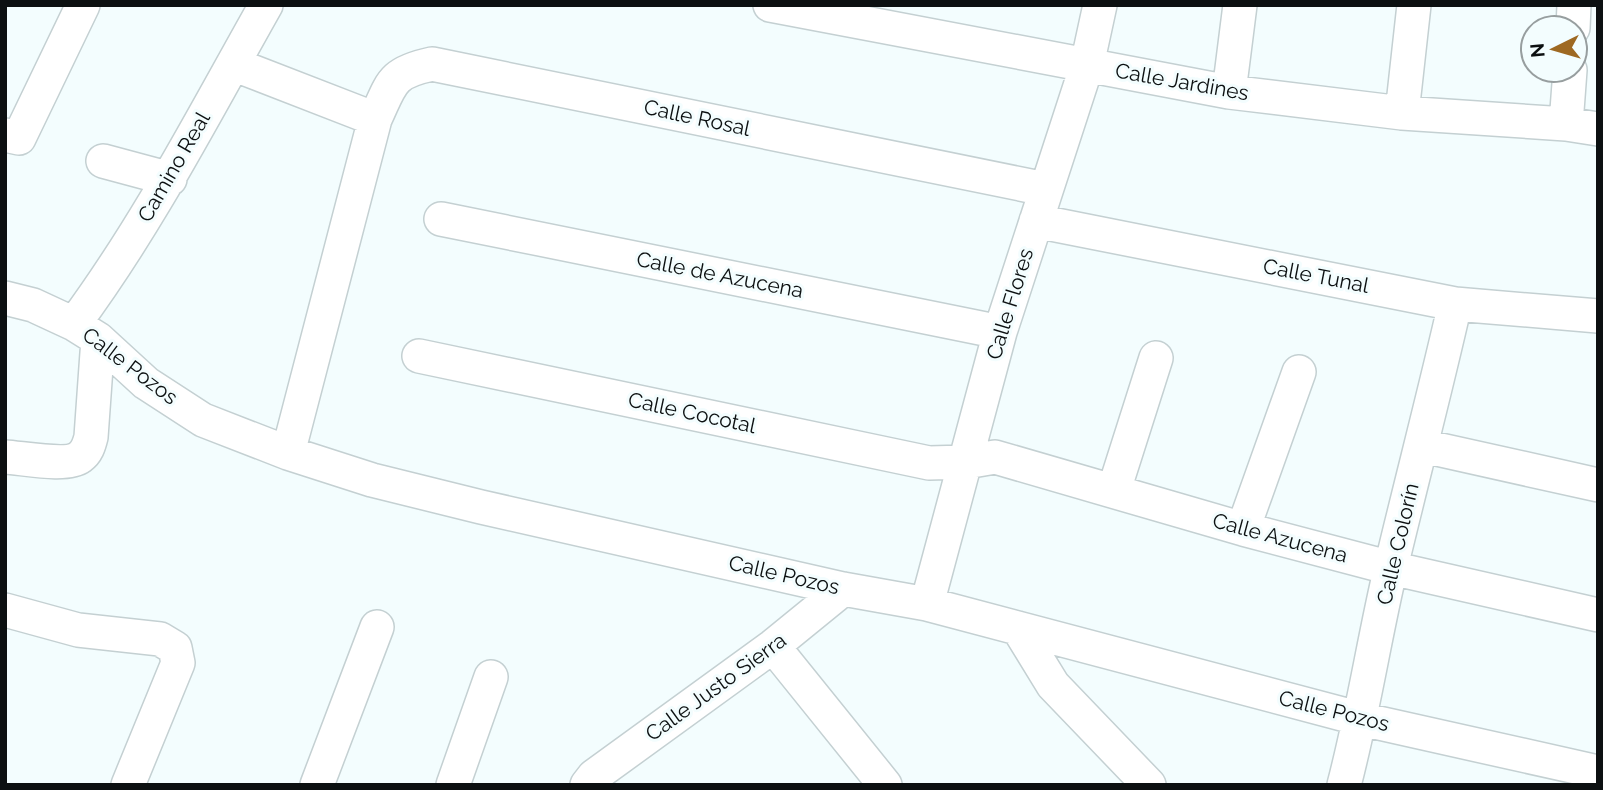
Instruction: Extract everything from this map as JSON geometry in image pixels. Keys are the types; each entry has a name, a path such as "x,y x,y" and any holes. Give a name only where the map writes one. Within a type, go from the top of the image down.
{"street":[{"path":"5,135 19,138 83,5"},
{"name":"Camino Real","path":"86,331 102,287 170,179 266,5"},
{"name":"Calle Jardines","path":"770,5 1229,92 1402,113 1582,127"},
{"name":"Calle Flores","path":"927,604 1000,332 1087,65 1100,5"},
{"path":"1229,92 1240,5"},
{"path":"1402,113 1414,5"},
{"path":"233,64 375,119"},
{"name":"Calle Rosal","path":"288,453 375,119 392,83 406,69 432,64 1045,189"},
{"path":"1573,84 1582,127"},
{"path":"103,160 170,179"},
{"name":"Calle de Azucena","path":"440,219 1000,332"},
{"name":"Calle Tunal","path":"1036,221 1455,304 1598,316"},
{"name":"Calle Pozos","path":"5,298 33,305 86,331 146,383 203,420 288,453 372,480 844,589 927,604 1361,719 1598,772"},
{"name":"Calle Colorín","path":"1344,785 1361,719 1391,568 1423,446 1455,304"},
{"path":"5,457 61,462 78,460 87,450 91,438 86,331"},
{"name":"Calle Cocotal","path":"419,356 929,463 966,463"},
{"path":"1114,489 1156,358"},
{"path":"1243,529 1299,372"},
{"path":"1423,446 1598,485"},
{"name":"Calle Azucena","path":"966,463 995,457 1114,489 1243,529 1391,568 1598,615"},
{"name":"Calle Justo Sierra","path":"587,785 594,776 774,646 844,589"},
{"path":"5,610 78,630 160,639 175,648 178,663 128,785"},
{"path":"317,785 377,627"},
{"path":"1018,628 1053,685 1149,785"},
{"path":"774,646 885,785"},
{"path":"453,785 491,677"}]}
